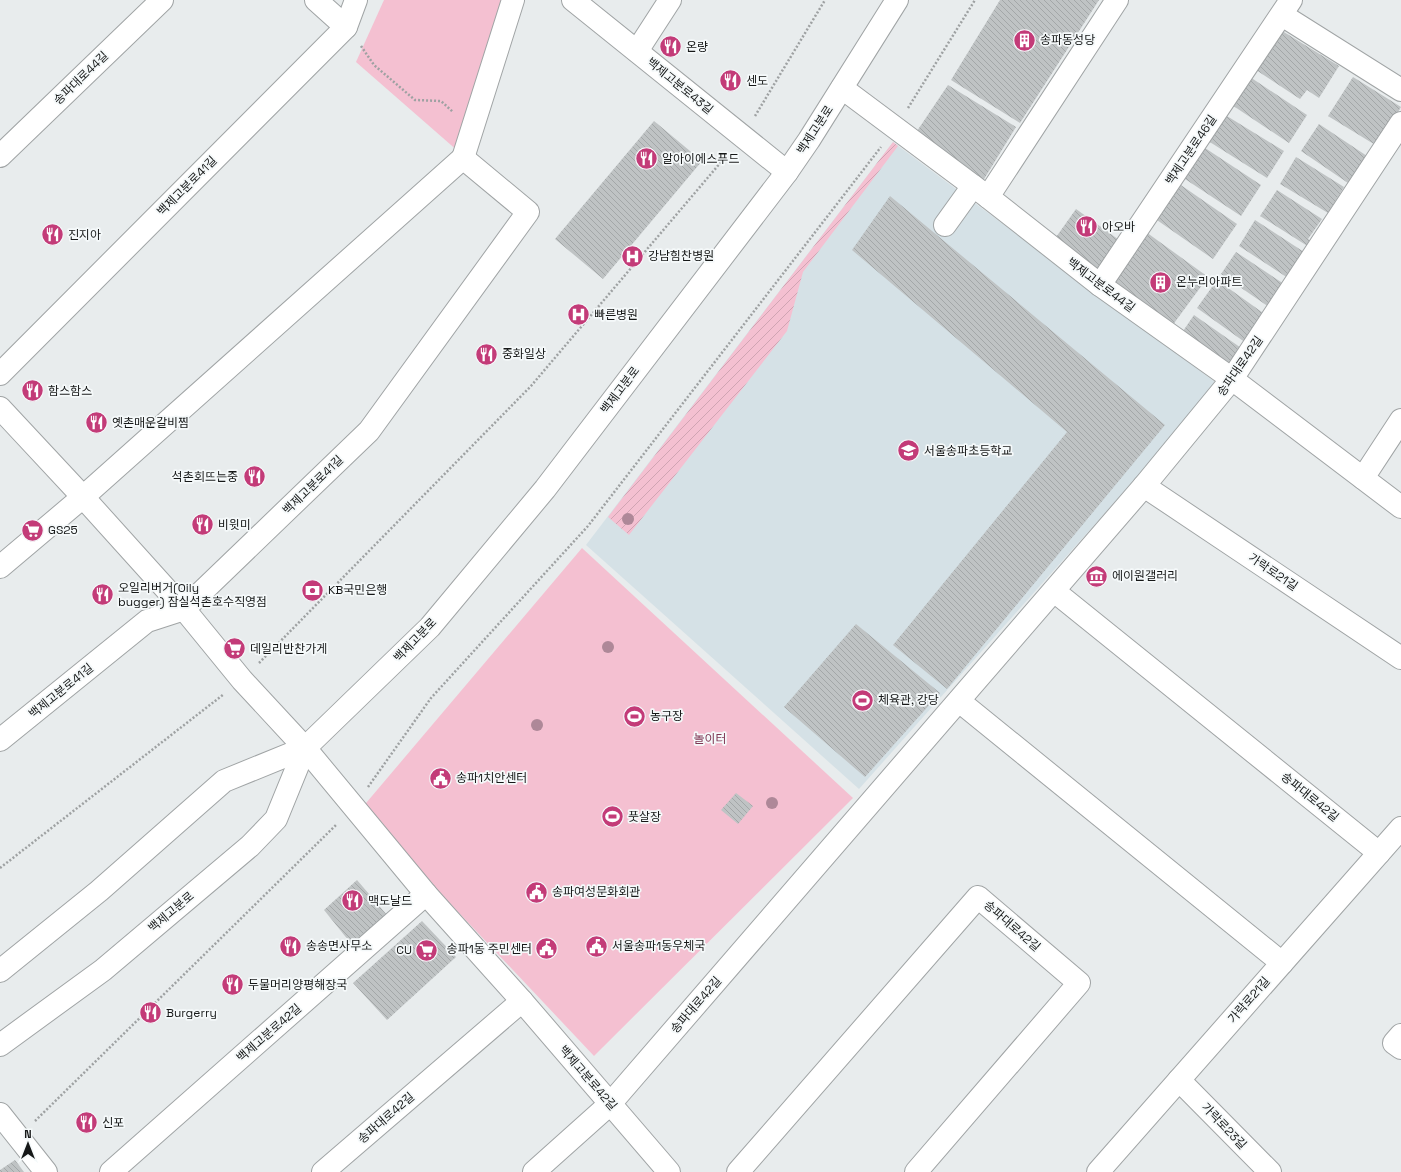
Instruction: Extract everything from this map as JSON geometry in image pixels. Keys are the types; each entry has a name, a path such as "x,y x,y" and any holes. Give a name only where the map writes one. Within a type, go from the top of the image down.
{"street":[{"name":"송파대로44길","path":"0,156 162,0"},
{"path":"316,0 346,26 356,0"},
{"path":"0,567 83,497 463,158 513,0"},
{"name":"백제고분로43길","path":"573,0 787,172"},
{"path":"637,51 670,0"},
{"name":"백제고분로","path":"0,971 99,891 224,781 305,748 430,627 545,489 787,172 809,140 897,0"},
{"path":"945,225 980,192 1117,0"},
{"name":"백제고분로46길","path":"1100,285 1286,7 1401,90"},
{"name":"백제고분로41길","path":"0,374 346,26"},
{"name":"백제고분로44길","path":"842,88 1100,285 1232,379 1401,506"},
{"name":"송파대로42길","path":"534,1172 610,1104 1144,486 1232,379 1401,123"},
{"name":"백제고분로41길","path":"0,740 148,621 184,609 369,431 528,212 463,158"},
{"path":"0,408 184,609 242,680 305,748"},
{"path":"1363,478 1401,420"},
{"name":"가락로21길","path":"1144,486 1401,658"},
{"name":"송파대로42길","path":"1054,591 1379,853"},
{"path":"959,701 1282,963"},
{"name":"백제고분로","path":"0,1046 103,970 250,846 276,820 305,748"},
{"name":"백제고분로42길","path":"305,748 426,894 522,1001 669,1172"},
{"name":"가락로21길","path":"1098,1172 1401,828"},
{"name":"백제고분로42길","path":"111,1172 426,894"},
{"name":"송파대로42길","path":"738,1172 978,897 1079,983 916,1172"},
{"name":"송파대로42길","path":"323,1172 522,1001"},
{"path":"1401,1035 1394,1043 1401,1048"},
{"name":"가락로23길","path":"1179,1080 1270,1172"},
{"path":"0,1114 46,1172"}],"path":[{"path":"0,868 242,680 531,386 743,136 825,0"},
{"path":"18,1138 354,807 431,698 588,526 895,128 975,0"},
{"path":"346,26 374,65 415,100 441,101 457,116"}],"shaded area":[{"name":"서울송파초등학교","path":"893,142 1219,385 859,789 586,545"}],"green space":[{"path":"384,0 508,0 459,152 356,62"},
{"path":"893,142 898,146 803,272 787,331 629,535 608,517"},
{"name":"놀이터","path":"582,548 853,798 594,1056 361,809"}],"building":[{"name":"송파동성당","path":"1000,0 1099,0 1020,123 951,80"},
{"path":"1279,29 1339,66 1319,98 1307,90 1300,99 1253,68"},
{"path":"1247,75 1307,115 1289,143 1229,103"},
{"path":"1353,77 1401,107 1377,146 1328,116"},
{"path":"948,85 1016,127 981,184 915,134"},
{"path":"1222,113 1284,151 1267,178 1205,139"},
{"path":"654,121 702,161 603,279 555,239"},
{"path":"1319,124 1367,156 1348,183 1301,151"},
{"path":"1202,146 1261,185 1241,216 1182,177"},
{"path":"1296,157 1344,187 1328,213 1280,184"},
{"path":"1178,183 1237,224 1213,259 1154,218"},
{"path":"1277,190 1322,219 1308,239 1312,242 1309,247 1260,216"},
{"path":"890,196 1165,425 947,689 893,645 1067,432 852,250"},
{"path":"1076,209 1122,242 1100,272 1054,240"},
{"path":"1255,220 1304,252 1288,278 1239,246"},
{"name":"온누리아파트","path":"1146,232 1208,277 1172,326 1116,286 1115,275"},
{"path":"1236,252 1284,284 1269,307 1221,274"},
{"path":"1217,280 1266,315 1246,343 1197,308"},
{"path":"1194,315 1244,350 1231,369 1181,334"},
{"name":"체육관, 강당","path":"856,624 940,693 865,777 784,707"},
{"path":"736,793 753,806 738,824 721,810"},
{"path":"357,880 387,915 353,946 324,910"},
{"path":"422,921 456,957 387,1020 353,983"},
{"path":"15,1160 24,1172 0,1172 0,1170"}],"place":[{"name":"송파동성당","path":"1024,40"},
{"name":"온량","path":"671,47"},
{"name":"센도","path":"730,81"},
{"name":"알아이에스푸드","path":"647,159"},
{"name":"아오바","path":"1087,227"},
{"name":"진지아","path":"53,235"},
{"name":"강남힘찬병원","path":"633,256"},
{"name":"온누리아파트","path":"1160,282"},
{"name":"빠른병원","path":"579,315"},
{"name":"중화일상","path":"486,354"},
{"name":"함스함스","path":"32,391"},
{"name":"옛촌매운갈비찜","path":"97,423"},
{"name":"서울송파초등학교","path":"909,451"},
{"name":"석촌회뜨는중","path":"254,477"},
{"name":"비윗미","path":"202,525"},
{"name":"GS25","path":"32,530"},
{"name":"에이원갤러리","path":"1097,576"},
{"name":"KB국민은행","path":"313,590"},
{"name":"오일리버거(Oily bugger) 잠실석촌호수직영점","path":"103,595"},
{"name":"데일리반찬가게","path":"235,649"},
{"name":"체육관, 강당","path":"862,700"},
{"name":"농구장","path":"635,716"},
{"name":"송파1치안센터","path":"441,778"},
{"name":"풋살장","path":"612,817"},
{"name":"송파여성문화회관","path":"536,892"},
{"name":"맥도날드","path":"352,901"},
{"name":"송송면사무소","path":"291,946"},
{"name":"서울송파1동우체국","path":"597,946"},
{"name":"송파1동 주민센터","path":"547,949"},
{"name":"CU","path":"427,950"},
{"name":"두물머리양평해장국","path":"232,985"},
{"name":"Burgerry","path":"150,1013"},
{"name":"신포","path":"87,1123"}]}
